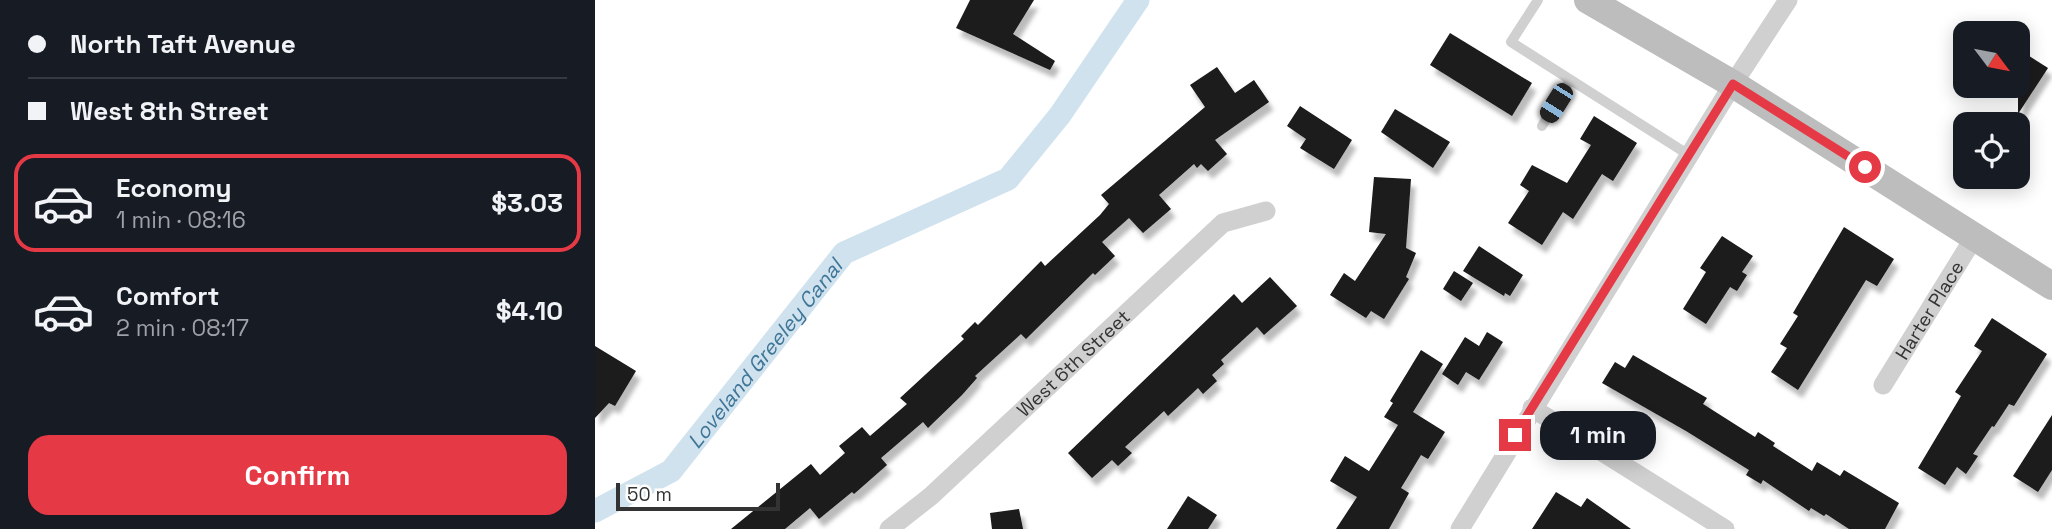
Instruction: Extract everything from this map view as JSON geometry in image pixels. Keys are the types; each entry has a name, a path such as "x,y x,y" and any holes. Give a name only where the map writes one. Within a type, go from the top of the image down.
{"main road":[{"path":"1588,0 1733,84 2052,286"}],"street":[{"path":"1460,529 1733,84 1789,0"},
{"name":"West 6th Street","path":"889,529 931,496 1223,223 1266,211"},
{"name":"Harter Place","path":"1883,385 1975,236"},
{"path":"1532,408 1725,529"}],"lane":[{"path":"1538,0 1511,42 1689,155"},
{"path":"1542,126 1570,80"}],"building":[{"path":"970,0 1034,0 1013,34 1055,61 1050,70 956,28"},
{"path":"1450,33 1532,83 1512,116 1430,65"},
{"path":"2030,57 2048,68 2030,96"},
{"path":"1217,67 1235,93 1254,80 1269,102 1215,140 1227,154 1208,171 1201,164 1197,168 1194,164 1159,195 1171,209 1143,233 1129,218 1102,242 1115,256 1095,275 1093,273 1026,339 1021,334 975,376 977,378 962,395 928,428 923,422 881,458 887,465 854,494 852,492 819,519 810,508 785,529 731,529 811,464 820,475 845,453 839,446 862,427 870,436 907,404 900,398 964,339 961,336 975,322 978,325 1041,261 1045,266 1100,215 1109,204 1101,195 1205,107 1190,85"},
{"path":"2018,98 2028,98 2019,112"},
{"path":"1300,106 1352,140 1334,169 1300,148 1306,139 1287,126"},
{"path":"1395,109 1450,142 1433,168 1381,132"},
{"path":"1594,116 1637,143 1613,181 1602,174 1573,219 1563,212 1542,245 1508,223 1529,191 1520,185 1532,165 1567,183 1591,145 1580,139"},
{"path":"1374,177 1411,179 1406,248 1416,253 1406,277 1409,279 1384,319 1371,311 1366,318 1330,295 1344,273 1355,281 1386,234 1369,232"},
{"path":"1844,227 1894,259 1877,286 1866,280 1798,390 1771,372 1787,348 1780,344 1798,316 1793,313"},
{"path":"1722,236 1753,256 1742,272 1747,275 1737,291 1730,287 1706,324 1683,309 1706,272 1700,268"},
{"path":"1479,246 1523,275 1510,296 1505,293 1504,296 1463,271"},
{"path":"1454,271 1473,283 1461,301 1443,289"},
{"path":"1270,277 1297,306 1264,335 1257,327 1221,360 1224,364 1212,375 1217,381 1203,394 1198,388 1168,416 1164,411 1125,447 1132,453 1118,466 1112,460 1092,478 1068,453 1234,294 1242,303"},
{"path":"1992,318 2047,354 2014,406 2009,404 1973,454 1978,456 1966,474 1957,467 1945,485 1918,468 1961,396 1955,392 1982,351 1974,346"},
{"path":"1487,332 1503,342 1479,380 1466,372 1458,385 1442,374 1465,337 1479,346"},
{"path":"595,346 636,371 615,406 609,403 595,418"},
{"path":"1421,350 1443,364 1413,412 1445,432 1428,459 1421,455 1401,488 1409,493 1389,529 1336,529 1357,497 1330,481 1345,456 1369,471 1398,425 1384,417 1393,403 1390,401"},
{"path":"1633,355 1707,398 1703,404 1755,437 1758,432 1775,443 1773,446 1812,471 1817,462 1840,476 1844,470 1899,503 1885,529 1849,529 1826,514 1824,516 1811,508 1809,511 1763,480 1761,484 1746,475 1749,470 1686,431 1602,383 1615,362 1625,368"},
{"path":"2052,415 2052,470 2038,492 2013,476"},
{"path":"1556,492 1581,507 1587,498 1631,529 1532,529"},
{"path":"1188,496 1217,515 1208,529 1167,529"},
{"path":"1019,509 1023,529 992,529 990,513"}],"waterway":[{"name":"Loveland Greeley Canal","path":"595,511 671,471 844,253 1008,179 1060,115 1138,0"}],"route":[{"path":"1515,435 1733,84 1865,167"}]}
